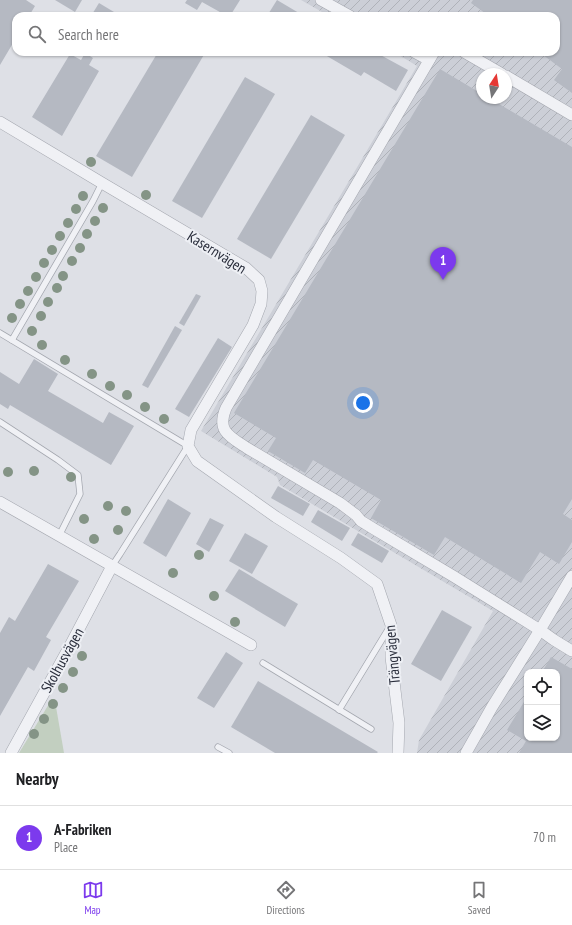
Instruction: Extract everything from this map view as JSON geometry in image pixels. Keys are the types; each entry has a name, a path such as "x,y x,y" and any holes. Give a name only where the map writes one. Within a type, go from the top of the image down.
{"street":[{"path":"321,0 343,12"},
{"path":"431,56 226,408 222,420 223,426 226,432 233,438 340,503 356,515 361,521 453,576 572,651"},
{"path":"471,56 492,68"},
{"path":"512,80 572,115"},
{"name":"Kasernvägen","path":"0,122 246,268 259,280 262,291 261,304 253,325 191,430 188,446"},
{"name":"Trängvägen","path":"188,446 196,461 276,517 341,558 377,584 391,625 391,657 399,723 398,753"},
{"path":"0,502 251,645"},
{"name":"Skolhusvägen","path":"11,753 112,566"},
{"path":"466,753 492,707 572,576"}],"lane":[{"path":"12,340 102,183"},
{"path":"0,333 188,446 112,566"},
{"path":"0,422 78,475 80,494 59,536"},
{"path":"339,710 391,625"},
{"path":"263,663 371,729"},
{"path":"218,747 229,753"}],"shaded area":[{"path":"301,0 572,0 572,753 417,753 419,740 493,611 280,485 277,477 201,431 417,66 401,56 560,56 560,12 322,12"}],"green space":[{"path":"52,699 55,701 64,753 19,753"}],"building":[{"path":"0,0 26,0 35,6 31,12 12,12 12,45 0,65"},
{"path":"55,0 82,0 75,12"},
{"path":"187,0 240,0 232,12 220,12 202,2 197,10 185,3"},
{"path":"277,0 297,12 270,12"},
{"path":"473,0 572,0 572,93 554,80 562,69 544,56 560,56 560,12 483,12 471,3"},
{"path":"99,3 114,12 93,12"},
{"path":"69,56 74,56 81,60 83,56 90,56 93,58 89,65 99,71 62,136 32,117"},
{"path":"156,56 203,56 132,177 96,156"},
{"path":"327,56 382,56 408,70 396,91 364,72 361,76"},
{"path":"440,69 476,90 476,104 499,104 572,147 572,499 563,514 572,520 572,542 559,564 540,552 521,583 445,537 434,555 371,518 381,500 313,460 305,473 268,451 276,438 234,413"},
{"path":"245,77 275,94 202,218 172,201"},
{"path":"311,115 345,135 271,259 237,239"},
{"path":"196,294 201,296 184,326 179,323"},
{"path":"175,326 182,330 148,388 142,385"},
{"path":"218,338 232,347 189,417 175,409"},
{"path":"34,359 58,374 48,391 103,423 109,412 134,426 111,465 10,405 8,409 0,404 0,372 19,384"},
{"path":"278,486 310,504 303,516 271,498"},
{"path":"168,499 191,513 166,557 143,543"},
{"path":"318,510 350,528 342,541 311,522"},
{"path":"210,518 224,525 209,552 196,544"},
{"path":"245,533 268,546 252,574 229,561"},
{"path":"358,533 389,551 382,563 351,545"},
{"path":"48,564 79,581 46,637 51,640 34,671 28,667 0,716 0,633 9,617 15,621"},
{"path":"239,569 298,604 285,627 225,591"},
{"path":"442,610 472,627 441,681 411,664"},
{"path":"226,652 243,663 214,708 197,698"},
{"path":"551,657 572,669 572,753 519,753 526,741 560,741 560,669 544,669"},
{"path":"258,681 378,752 275,753 231,727"},
{"path":"524,702 524,740 507,730"}],"place":[{"name":"A-Fabriken","path":"443,280"}]}
